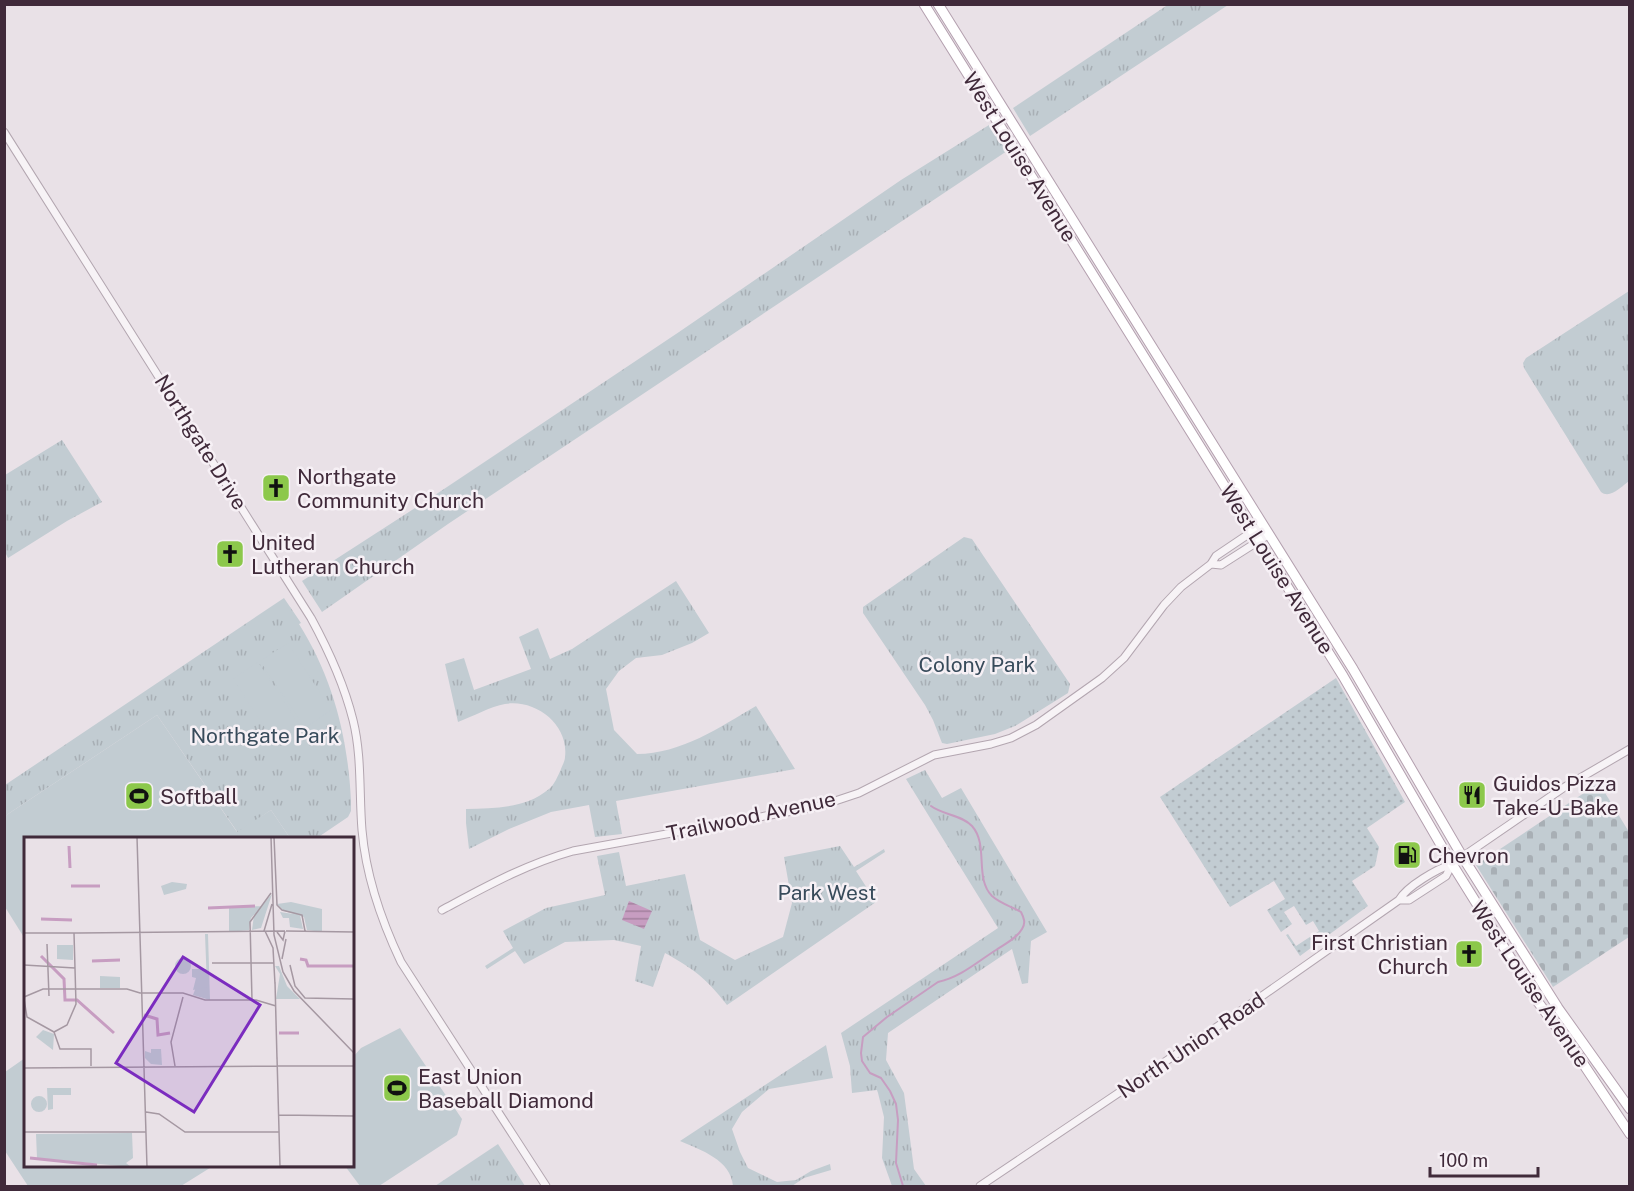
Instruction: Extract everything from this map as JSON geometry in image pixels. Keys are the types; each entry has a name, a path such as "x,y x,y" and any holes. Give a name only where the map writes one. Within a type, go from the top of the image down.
{"main road":[{"name":"West Louise Avenue","path":"924,4 1258,528 1268,534 1353,669 1462,856 1558,1008 1629,1108"},
{"name":"West Louise Avenue","path":"938,4 1258,528 1259,540 1343,676 1452,864 1538,1002 1582,1062 1629,1134"}],"street":[{"name":"Northgate Drive","path":"4,132 195,432 328,649 354,721 362,831 369,873 386,929 401,962 546,1186"},
{"name":"Trailwood Avenue","path":"442,910 516,870 573,851 820,806 859,792 934,755 1011,738 1036,725 1102,678 1124,658 1164,604 1181,586 1211,564 1216,556 1258,528"},
{"name":"Trailwood Avenue","path":"1211,564 1221,565 1268,534"},
{"name":"North Union Road","path":"980,1186 1242,1010 1399,900 1403,893 1441,868 1452,864 1563,788 1629,749"}],"green space":[{"path":"1169,4 1228,5 1030,136 1013,108"},
{"path":"989,125 1007,151 448,524 322,612 302,581 679,332 901,180"},
{"path":"1629,291 1629,481 1615,491 1604,494 1523,363 1526,358"},
{"path":"62,440 102,502 8,558 5,552 5,475"},
{"name":"Colony Park","path":"964,537 972,539 1070,684 1068,693 1015,726 995,734 947,744 942,743 925,705 863,613 863,607"},
{"path":"676,581 709,633 692,643 662,655 636,658 619,671 606,689 614,730 637,754 653,753 700,738 756,706 795,769 616,801 622,834 595,837 589,805 551,812 469,849 466,809 509,806 540,796 551,787 557,777 565,760 565,745 562,734 548,716 516,703 500,705 458,722 445,664 464,658 474,690 531,669 519,637 538,628 550,659 572,649"},
{"name":"Northgate Park","path":"284,598 301,623 299,624 321,666 337,709 346,754 351,811 348,817 318,837 289,837 271,810 238,833 157,715 5,816 5,785"},
{"path":"288,643 331,710 305,728 260,661"},
{"path":"258,662 302,729 277,746 233,679"},
{"path":"1336,678 1405,802 1367,828 1379,847 1375,866 1352,881 1368,906 1300,956 1286,935 1288,934 1296,946 1319,931 1313,921 1306,925 1294,906 1284,912 1292,924 1281,932 1267,910 1285,899 1274,881 1230,907 1160,797"},
{"path":"157,715 237,832 271,810 289,837 24,837 24,937 5,907 5,816"},
{"path":"925,770 942,798 961,788 1047,932 1031,941 1028,983 1022,984 1012,949 888,1033 886,1060 904,1093 914,1169 926,1186 892,1186 882,1158 884,1117 877,1090 852,1093 850,1066 841,1033 998,928 906,779"},
{"path":"1599,783 1629,832 1629,937 1553,987 1476,865"},
{"name":"Park West","path":"840,846 854,867 884,849 885,852 856,871 876,902 727,1005 699,975 665,953 653,987 635,981 641,946 614,940 565,942 524,964 515,951 487,969 485,966 513,948 503,931 546,908 605,895 597,856 619,852 626,886 685,874 700,940 735,960 783,937 792,903 784,857"},
{"name":"East Union Baseball Diamond","path":"400,1028 462,1119 457,1135 379,1186 360,1186 346,1167 354,1167 354,1056 361,1048"},
{"path":"826,1045 833,1078 769,1089 742,1112 732,1129 748,1168 777,1182 796,1180 830,1164 831,1170 804,1178 792,1186 733,1186 727,1169 714,1157 680,1141"},
{"path":"24,1059 24,1167 211,1167 181,1186 28,1186 5,1151 5,1072"},
{"path":"498,1144 525,1186 435,1186"}],"shaded area":[{"path":"629,901 652,911 644,929 622,920"}],"waterway":[{"path":"903,1186 896,1163 898,1120 896,1104 881,1078 870,1073 862,1061 863,1037 887,1017 938,982 961,973 1010,941 1020,933 1024,923 1021,912 995,899 987,889 982,871 980,842 972,826 968,822 931,806"}],"place":[{"name":"Northgate Community Church","path":"276,488"},
{"name":"United Lutheran Church","path":"230,554"},
{"name":"Guidos Pizza Take-U-Bake","path":"1472,795"},
{"name":"Softball","path":"139,796"},
{"name":"Chevron","path":"1407,855"},
{"name":"First Christian Church","path":"1469,954"},
{"name":"East Union Baseball Diamond","path":"397,1088"}]}
